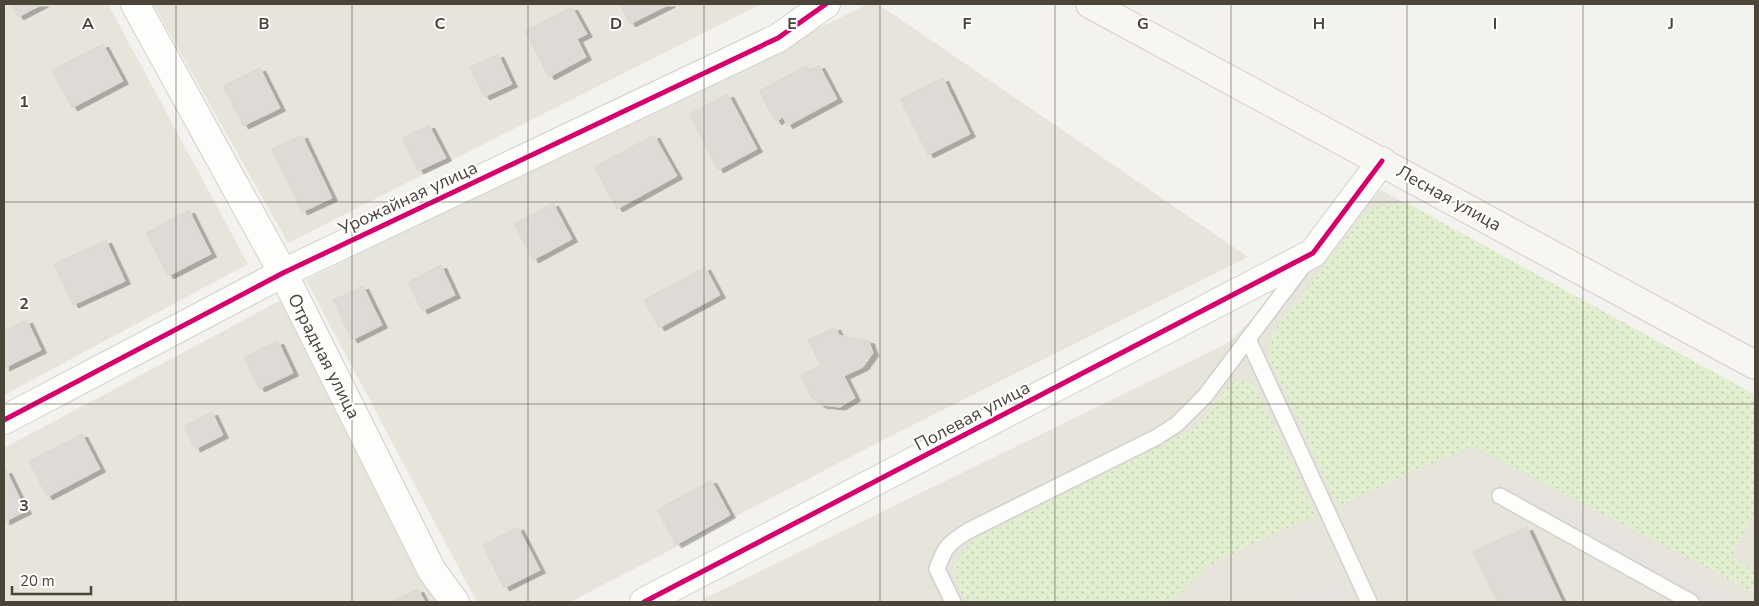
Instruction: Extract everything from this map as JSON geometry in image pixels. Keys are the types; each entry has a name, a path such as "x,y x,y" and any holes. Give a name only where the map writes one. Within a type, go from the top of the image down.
{"main road":[{"name":"Лесная улица","path":"1090,4 1755,365"}],"street":[{"name":"Отрадная улица","path":"135,4 283,273 432,571 455,602"},
{"name":"Урожайная улица","path":"4,420 283,273 778,38 826,4"},
{"path":"1313,253 1382,161"},
{"name":"Полевая улица","path":"644,602 1313,253"}],"lane":[{"path":"953,602 937,568 943,550 952,541 968,531 1157,438 1176,424 1205,396 1313,253"},
{"path":"1248,339 1368,602"},
{"path":"1500,496 1691,602"}],"shaded area":[{"path":"4,4 108,4 248,264 4,395"},
{"path":"153,4 761,4 288,243"},
{"path":"868,4 878,4 1248,257 887,438 570,602 477,602 306,280"},
{"path":"1381,190 1755,395 1755,602 697,602 1228,343"},
{"path":"285,298 439,602 4,602 4,448"},
{"path":"1518,477 1749,602 1705,602 1508,496"},
{"path":"1340,575 1349,594 1332,602 1281,602"}],"green space":[{"path":"1409,204 1755,395 1755,509 1731,557 1755,572 1755,589 1750,591 1473,445 1338,506 1269,358 1268,342 1278,326 1365,213 1379,206"},
{"path":"1240,380 1254,384 1316,514 1208,566 1174,599 1167,602 965,602 956,583 954,569 960,556 974,540 1196,428 1230,383"}],"building":[{"path":"11,4 43,4 18,17"},
{"path":"620,4 670,4 630,24"},
{"path":"572,7 587,34 577,39 586,57 549,77 525,31"},
{"path":"103,44 123,81 72,108 52,70"},
{"path":"498,54 512,84 484,97 470,67"},
{"path":"819,65 837,99 787,126 783,117 776,122 759,91 806,66 809,71"},
{"path":"260,68 280,108 243,126 223,86"},
{"path":"943,78 970,134 928,155 900,99"},
{"path":"728,94 757,149 718,170 689,114"},
{"path":"429,125 446,158 418,171 402,138"},
{"path":"302,135 332,198 302,212 272,149"},
{"path":"654,135 677,176 617,209 594,167"},
{"path":"553,203 572,239 533,260 514,224"},
{"path":"189,210 211,254 168,276 146,233"},
{"path":"106,240 125,281 73,305 54,264"},
{"path":"441,265 455,295 422,311 408,282"},
{"path":"705,267 720,295 659,328 644,300"},
{"path":"363,286 382,325 352,340 333,300"},
{"path":"27,320 41,350 4,368 4,331"},
{"path":"835,327 839,335 869,341 873,353 863,367 844,376 855,398 840,407 820,405 810,396 801,375 821,365 808,340"},
{"path":"278,341 293,373 259,389 244,357"},
{"path":"212,412 223,435 195,449 184,426"},
{"path":"82,434 100,469 47,497 29,461"},
{"path":"6,470 26,511 4,522 4,471"},
{"path":"711,480 730,515 676,545 657,510"},
{"path":"518,527 540,570 504,588 483,545"},
{"path":"1527,527 1562,602 1497,602 1473,551"},
{"path":"418,589 425,602 391,602"}],"cycle path":[{"path":"4,420 283,273 778,38 826,4"},
{"path":"644,602 1313,253 1382,161"}]}
